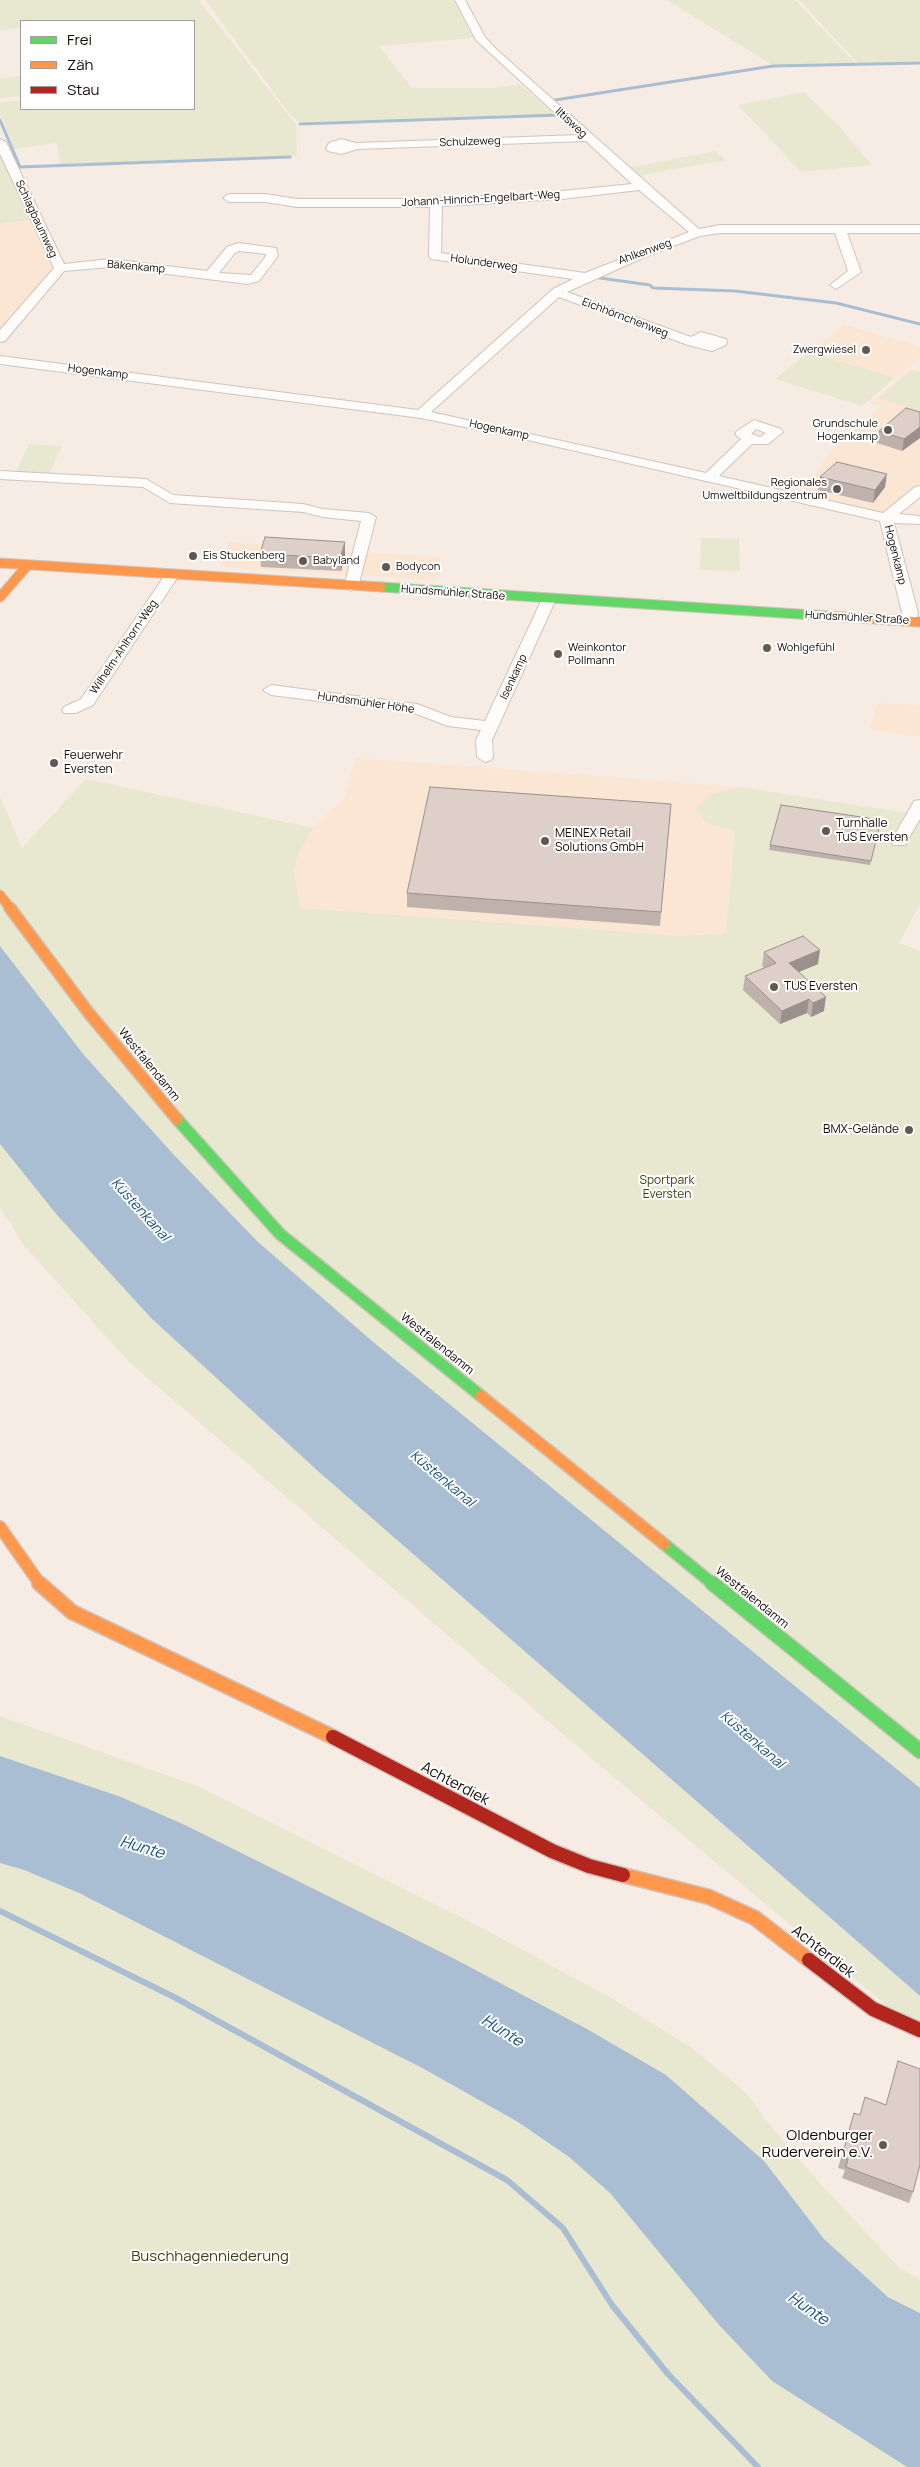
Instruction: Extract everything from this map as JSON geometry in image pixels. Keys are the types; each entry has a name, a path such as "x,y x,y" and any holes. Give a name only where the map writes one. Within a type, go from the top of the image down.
{"street":[{"name":"Iltisweg","path":"460,0 480,38 588,138 697,233"},
{"name":"Schulzeweg","path":"353,146 588,138"},
{"name":"Schlagbaumweg","path":"0,142 60,268 0,338"},
{"name":"Johann-Hinrich-Engelbart-Weg","path":"229,198 266,198 297,203 436,203 562,195 642,186"},
{"name":"Holunderweg","path":"436,203 435,256 586,277"},
{"path":"836,285 855,272 839,228"},
{"name":"Ahlkenweg","path":"421,414 557,292 613,264 697,233 720,229 920,229"},
{"name":"Bäkenkamp","path":"60,268 110,263 212,275"},
{"name":"Eichhörnchenweg","path":"557,292 693,342"},
{"name":"Hogenkamp","path":"0,360 421,414 886,518 910,613 915,622"},
{"path":"709,477 749,439"},
{"path":"0,475 146,483 170,499 304,508 323,513 369,516 351,586"},
{"path":"886,518 920,490"},
{"path":"886,518 920,520"},
{"path":"0,579 5,563"},
{"name":"Hundsmühler Straße","path":"5,563 27,566 915,622"},
{"path":"0,597 27,566"},
{"name":"Wilhelm-Ahlhorn-Weg","path":"70,710 87,702 172,575"},
{"name":"Isenkamp","path":"485,757 484,740 549,599"},
{"name":"Hundsmühler Höhe","path":"271,690 417,709 448,721 490,726"},
{"path":"898,841 920,805"},
{"name":"Westfalendamm","path":"0,895 88,1012 170,1112 280,1234 920,1750"},
{"name":"Achterdiek","path":"0,1527 41,1586 72,1612 359,1750 552,1851 589,1866 710,1897 755,1918 873,2009 906,2022 920,2030"}],"shaded area":[{"path":"31,220 54,268 0,330 0,224"},
{"name":"Zwergwiesel","path":"845,325 920,347 920,358 895,378 809,352"},
{"name":"Grundschule Hogenkamp","path":"911,368 920,371 920,490 886,518 800,498 829,453 881,406 871,403"},
{"path":"229,542 298,546 297,549 441,557 436,580 220,567"},
{"path":"877,703 920,705 920,737 870,729"},
{"path":"356,758 740,787 714,793 707,823 735,831 726,933 683,936 299,908 294,871 298,854 313,828 344,798"}],"green space":[{"path":"0,0 199,0 296,125 297,156 60,164 57,143 14,149 0,113 0,103 20,100 20,110 195,110 195,20 20,20 20,28 0,30"},
{"path":"205,0 453,0 473,38 379,46 412,88 492,88 520,84 555,114 298,122 289,113"},
{"path":"667,0 795,0 855,63 771,64"},
{"path":"799,0 920,0 920,61 858,63"},
{"path":"20,76 20,96 0,98 0,78"},
{"path":"804,92 838,125 872,165 801,172 738,105"},
{"path":"0,150 5,161 31,220 0,224"},
{"path":"716,151 725,160 631,177 622,169"},
{"path":"809,352 895,378 862,406 775,379"},
{"path":"912,370 920,372 920,411 879,398"},
{"path":"29,444 62,446 49,474 16,472"},
{"path":"701,538 739,539 740,571 700,570"},
{"name":"Sportpark Eversten","path":"86,779 313,828 298,854 294,871 300,908 683,936 726,933 735,831 707,823 695,809 714,793 740,787 920,815 920,904 899,943 920,951 920,1788 372,1341 257,1241 175,1156 84,1055 0,946 0,796 22,848"},
{"path":"0,1144 57,1215 151,1318 319,1472 920,1996 920,2030 906,2022 596,1762 128,1361 22,1243 0,1207"},
{"path":"0,1716 200,1787 471,1922 613,1999 692,2048 746,2093 774,2130 824,2188 899,2267 920,2280 920,2313 888,2297 824,2239 802,2211 666,2075 587,2029 453,1958 185,1825 0,1758"},
{"name":"Buschhagenniederung","path":"0,1863 24,1870 79,1893 424,2069 518,2122 569,2157 610,2193 719,2325 772,2381 907,2467 0,2467"}],"water":[{"name":"Küstenkanal","path":"0,946 84,1055 175,1156 257,1241 372,1341 920,1788 920,1996 319,1472 151,1318 57,1215 0,1144"},
{"name":"Hunte","path":"0,1756 121,1797 185,1825 453,1958 587,2029 666,2075 764,2161 824,2239 888,2297 920,2313 920,2467 907,2467 772,2381 719,2325 610,2193 569,2157 518,2122 424,2069 79,1893 24,1870 0,1863"}],"building":[{"path":"906,408 920,412 920,427 904,439 879,431"},
{"path":"837,462 887,474 875,490 820,477"},
{"path":"265,537 345,542 340,558 260,554"},
{"name":"MEINEX Retail Solutions GmbH","path":"430,787 671,804 661,912 407,893"},
{"name":"Turnhalle TuS Eversten","path":"781,805 881,820 871,861 770,845"},
{"path":"803,936 820,950 789,963 826,997 813,1003 809,999 782,1011 745,976 776,963 764,952"},
{"name":"Oldenburger Ruderverein e.V.","path":"898,2061 920,2069 920,2165 913,2192 846,2167 848,2159 842,2156 854,2113 860,2115 865,2097 886,2105"}],"waterway":[{"path":"555,100 773,66 920,63"},
{"path":"300,124 559,115"},
{"path":"0,120 20,167 290,157"},
{"path":"600,278 650,285 653,288 735,291 836,303 920,324"},
{"path":"0,1911 174,1997 507,2180 563,2228 612,2305 668,2374 758,2467"}],"traffic: fast":[{"path":"381,587 844,617"},
{"path":"177,1119 280,1234 481,1396"},
{"path":"664,1544 920,1751"}],"traffic: slow":[{"path":"0,563 381,587"},
{"path":"0,597 27,566"},
{"path":"844,617 920,622"},
{"path":"0,895 88,1012 177,1119"},
{"path":"481,1396 664,1544"},
{"path":"0,1527 41,1585 72,1612 333,1737"},
{"path":"623,1875 709,1897 755,1918 809,1960"}],"traffic: jam":[{"path":"333,1737 552,1851 589,1866 623,1875"},
{"path":"809,1960 873,2009 920,2030"}],"place":[{"name":"Zwergwiesel","path":"866,350"},
{"name":"Grundschule Hogenkamp","path":"888,430"},
{"name":"Regionales Umweltbildungszentrum","path":"837,489"},
{"name":"Eis Stuckenberg","path":"193,556"},
{"name":"Babyland","path":"303,561"},
{"name":"Bodycon","path":"386,567"},
{"name":"Wohlgefühl","path":"767,648"},
{"name":"Weinkontor Pollmann","path":"558,654"},
{"name":"Feuerwehr Eversten","path":"54,763"},
{"name":"Turnhalle TuS Eversten","path":"826,831"},
{"name":"MEINEX Retail Solutions GmbH","path":"545,841"},
{"name":"TUS Eversten","path":"774,987"},
{"name":"BMX-Gelände","path":"909,1130"},
{"name":"Oldenburger Ruderverein e.V.","path":"883,2145"}]}
